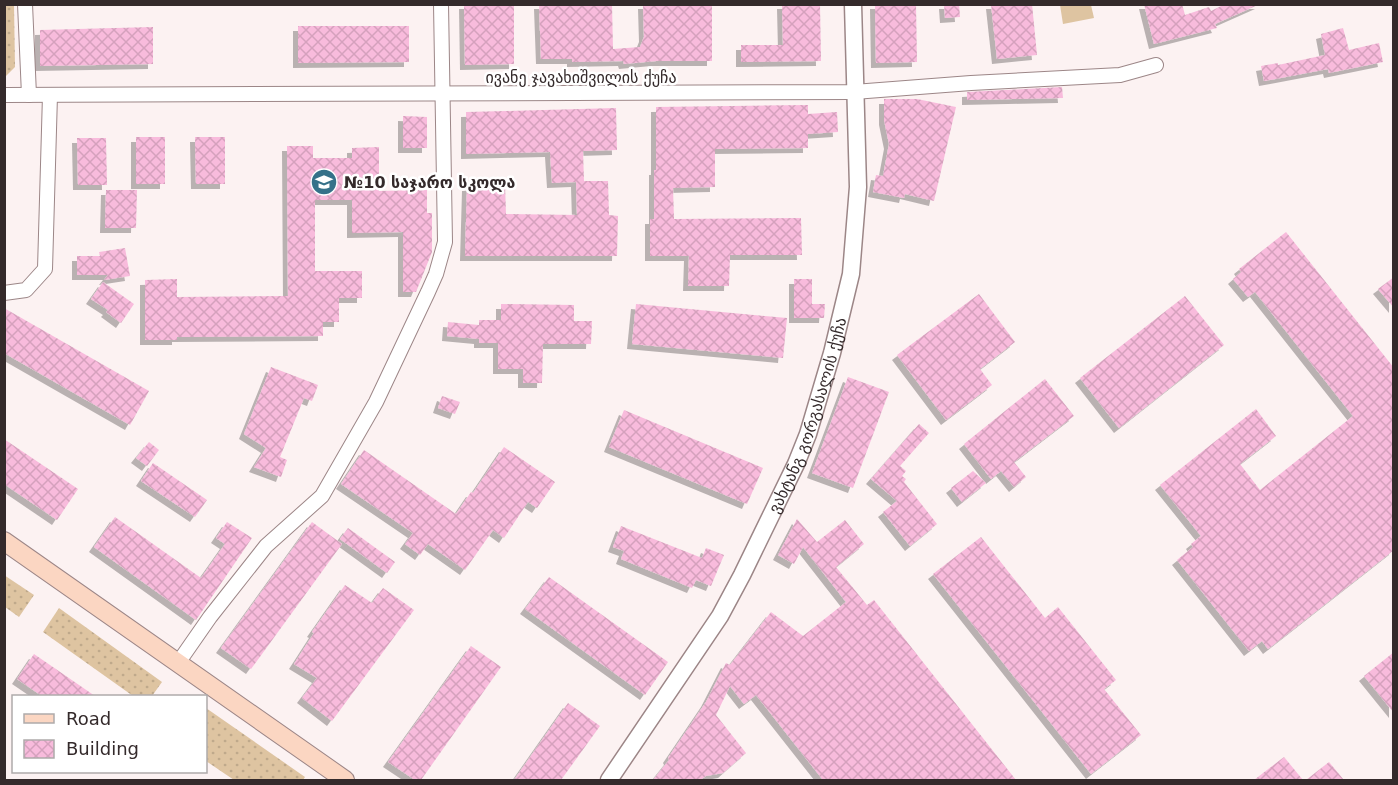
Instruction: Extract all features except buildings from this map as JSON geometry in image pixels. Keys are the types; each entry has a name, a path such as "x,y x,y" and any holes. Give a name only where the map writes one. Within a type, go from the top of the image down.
{"main road":[{"path":"4,541 345,780"}],"street":[{"path":"25,4 29,95"},
{"path":"178,663 210,617 266,546 322,496 376,402 436,274 445,242 441,4"},
{"name":"ვახტანგ გორგასალის ქუჩა","path":"609,780 720,616 796,464 808,434 832,353 851,274 858,187 853,4"},
{"name":"ივანე ჯავახიშვილის ქუჩა","path":"4,95 854,92 1119,75 1156,65"},
{"path":"4,293 26,290 45,269 50,95"}],"shaded area":[{"path":"5,4 14,5 15,67 5,77"},
{"path":"1060,5 1091,5 1094,18 1063,24"},
{"path":"4,575 34,595 19,617 5,607"},
{"path":"59,608 162,682 153,695 132,695 43,632"},
{"path":"207,709 305,777 303,780 234,780 207,762"}],"place":[{"name":"№10 საჯარო სკოლა","path":"324,182"}]}
